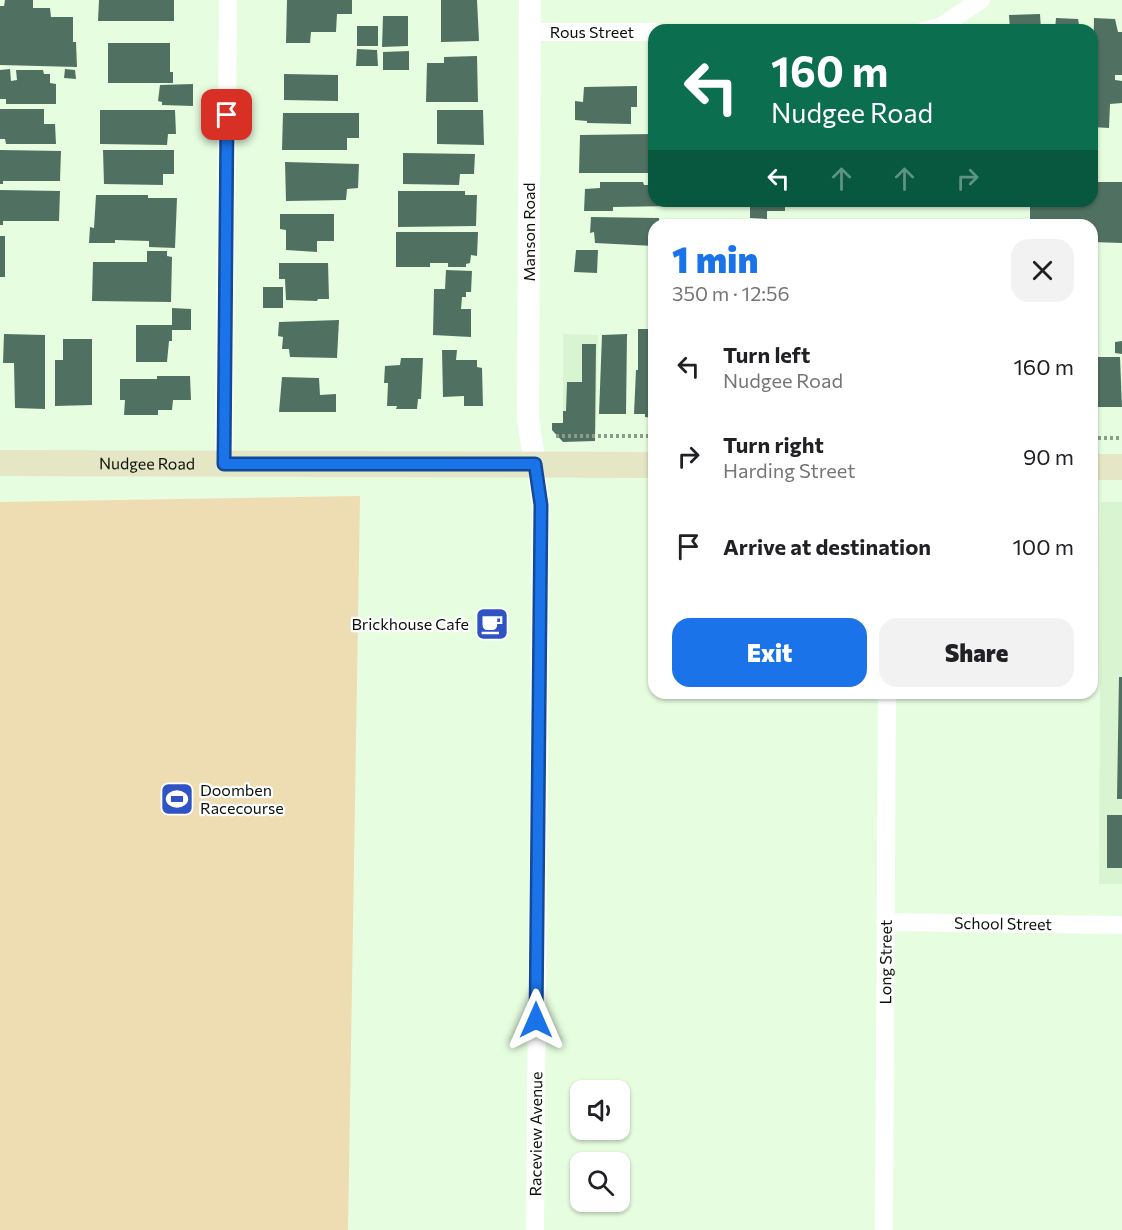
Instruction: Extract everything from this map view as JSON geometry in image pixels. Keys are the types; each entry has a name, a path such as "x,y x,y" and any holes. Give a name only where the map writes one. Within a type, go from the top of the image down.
{"main road":[{"name":"Nudgee Road","path":"0,463 648,465"},
{"path":"1098,466 1122,467"}],"street":[{"path":"224,464 228,0"},
{"name":"Manson Road","path":"530,0 528,419 535,464"},
{"path":"945,24 981,0"},
{"name":"Rous Street","path":"530,32 648,32"},
{"name":"Raceview Avenue","path":"535,464 541,505 535,1230"},
{"name":"Long Street","path":"884,1230 887,699"},
{"name":"School Street","path":"885,922 1122,925"}],"path":[{"path":"556,436 648,436"},
{"path":"1098,438 1122,438"}],"shaded area":[{"path":"563,334 598,335 596,430 563,429"},
{"name":"Doomben Racecourse","path":"360,496 348,1230 0,1230 0,502"},
{"path":"1101,502 1122,502 1122,884 1099,884"}],"building":[{"path":"5,0 33,0 33,8 50,8 51,17 73,17 73,42 76,42 77,67 0,65 0,6 4,6"},
{"path":"99,0 174,0 174,21 98,21"},
{"path":"287,0 352,0 352,14 337,14 336,32 311,32 310,43 286,43"},
{"path":"441,0 477,0 479,41 441,42"},
{"path":"1040,14 1041,24 1010,24 1009,15"},
{"path":"383,16 408,16 408,46 382,47"},
{"path":"1056,18 1078,19 1079,24 1056,24"},
{"path":"1094,18 1115,19 1118,32 1122,32 1122,75 1115,75 1115,80 1122,81 1122,103 1110,104 1109,128 1098,127 1098,24 1094,24"},
{"path":"357,26 378,26 378,46 357,46"},
{"path":"108,43 170,43 170,72 173,72 173,83 108,83"},
{"path":"357,49 377,50 378,66 356,66"},
{"path":"409,51 409,70 383,70 383,52"},
{"path":"477,56 478,102 426,102 427,63 444,63 444,57"},
{"path":"10,69 11,81 17,80 16,70 43,70 44,74 50,74 50,83 56,84 56,104 6,104 6,99 0,99 0,70"},
{"path":"65,69 75,70 76,79 64,78"},
{"path":"284,74 338,75 338,101 284,100"},
{"path":"193,84 193,106 162,105 162,102 158,101 160,85"},
{"path":"637,86 637,107 631,107 631,124 587,123 587,121 575,120 575,101 583,102 584,87"},
{"path":"0,109 44,109 44,124 55,124 56,144 6,144 5,139 0,139"},
{"path":"100,110 175,110 176,134 168,134 167,145 100,144"},
{"path":"437,110 483,110 484,145 437,144"},
{"path":"283,113 359,113 359,138 347,138 347,150 282,150"},
{"path":"648,134 648,173 579,173 580,135"},
{"path":"0,150 61,151 60,181 3,181 3,184 0,184"},
{"path":"103,150 174,150 174,174 163,174 163,185 104,184"},
{"path":"403,153 475,154 474,174 460,174 459,185 403,184"},
{"path":"285,162 359,164 358,188 347,189 346,200 286,201"},
{"path":"600,182 643,182 644,185 648,185 648,206 613,207 613,211 584,211 585,189 600,188"},
{"path":"1098,182 1122,182 1122,243 1098,242 1098,219 1030,219 1030,207 1098,207"},
{"path":"0,190 60,191 59,221 3,221 3,225 0,225"},
{"path":"398,191 465,191 465,195 477,195 476,226 398,227"},
{"path":"96,195 148,195 148,198 177,198 175,248 149,247 149,241 115,240 115,243 89,243 90,227 94,228"},
{"path":"750,207 785,207 785,211 767,211 767,219 750,218"},
{"path":"280,214 334,214 334,241 317,241 317,252 286,250 286,230 280,229"},
{"path":"591,217 659,218 648,219 648,246 595,243 594,232 590,233"},
{"path":"396,232 478,232 477,256 471,255 470,263 466,264 466,267 448,267 448,263 430,263 430,267 396,267"},
{"path":"0,236 5,236 5,277 0,277"},
{"path":"576,250 598,250 597,273 574,272"},
{"path":"147,251 167,251 167,256 172,257 171,302 92,301 93,262 147,262"},
{"path":"279,263 328,263 329,299 286,300 285,279 279,279"},
{"path":"446,270 472,271 471,292 466,292 466,297 462,297 461,309 471,309 471,337 433,335 434,289 445,289"},
{"path":"263,287 283,287 283,308 263,308"},
{"path":"172,308 191,309 191,330 172,330 167,362 136,362 136,325 172,325"},
{"path":"339,320 337,358 290,357 289,349 282,349 283,337 278,336 279,322"},
{"path":"638,329 648,329 648,417 645,417 645,414 634,414 636,370 638,370"},
{"path":"4,334 45,335 45,409 15,408 14,363 3,363"},
{"path":"627,334 626,414 599,414 602,335"},
{"path":"63,339 92,339 92,405 55,406 55,360 63,360"},
{"path":"1122,341 1122,354 1115,353 1115,342"},
{"path":"582,344 596,344 595,441 563,442 552,430 552,423 563,423 563,411 566,411 567,382 582,382"},
{"path":"442,350 457,350 456,360 477,360 477,367 482,368 483,406 464,406 464,396 443,397"},
{"path":"1098,357 1120,357 1122,407 1098,407"},
{"path":"401,358 423,358 421,399 418,399 417,409 396,409 397,406 387,406 388,383 384,383 385,366 400,365"},
{"path":"157,376 190,376 191,400 173,400 172,410 158,410 158,415 124,415 125,400 120,400 120,379 157,379"},
{"path":"282,377 319,378 320,395 336,394 336,412 279,412"},
{"path":"1119,677 1122,677 1122,799 1117,799"},
{"path":"1107,815 1122,815 1122,868 1107,868"}],"place":[{"name":"Brickhouse Cafe","path":"492,624"},
{"name":"Doomben Racecourse","path":"177,799"}],"route":[{"path":"227,115 224,464 535,464 541,505 536,1020"}]}
